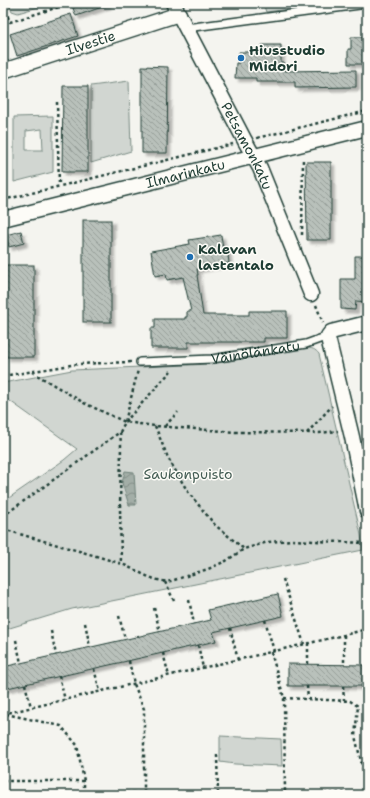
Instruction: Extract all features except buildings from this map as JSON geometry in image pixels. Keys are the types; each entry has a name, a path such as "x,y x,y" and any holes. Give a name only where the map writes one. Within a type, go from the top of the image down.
{"street":[{"name":"Petsamonkatu","path":"176,9 260,168 311,294"},
{"name":"Ilvestie","path":"3,71 176,9"},
{"name":"Ilmarinkatu","path":"3,219 367,128"},
{"name":"Väinölänkatu","path":"328,336 331,332 367,323"},
{"path":"328,336 367,510"}],"lane":[{"path":"186,28 367,4"},
{"name":"Väinölänkatu","path":"140,362 212,359 306,344 328,336"}],"path":[{"path":"3,5 10,22 65,5 64,3"},
{"path":"57,102 59,186"},
{"path":"3,200 367,111"},
{"path":"302,235 303,157"},
{"path":"311,294 328,336"},
{"path":"124,422 181,360"},
{"path":"3,376 78,364 140,362 120,432 121,564"},
{"path":"32,371 84,403 124,422 155,426 236,432 319,433 350,429"},
{"path":"307,433 334,404"},
{"path":"165,426 178,412"},
{"path":"155,426 168,458 188,492 215,525 244,549"},
{"path":"3,516 120,432"},
{"path":"3,529 121,564 165,582 208,569 226,561 244,549 268,542 291,540 367,542"},
{"path":"283,579 306,644 308,664"},
{"path":"165,582 175,603"},
{"path":"189,600 194,624"},
{"path":"154,608 160,632"},
{"path":"119,616 125,639"},
{"path":"265,620 284,698 285,794"},
{"path":"85,623 90,647"},
{"path":"230,628 238,660"},
{"path":"3,714 367,629"},
{"path":"51,631 56,655"},
{"path":"344,635 344,665"},
{"path":"16,640 21,663"},
{"path":"198,645 203,668"},
{"path":"163,653 169,676"},
{"path":"129,661 134,684 144,709 144,793"},
{"path":"94,669 100,692"},
{"path":"59,676 65,700"},
{"path":"25,684 31,708"},
{"path":"307,686 308,699"},
{"path":"343,686 344,700"},
{"path":"284,698 350,700 358,706 355,736 366,782 366,795"},
{"path":"3,714 62,726 77,745 84,781 84,795"},
{"path":"218,755 218,794"},
{"path":"3,781 84,781"},
{"path":"84,791 218,794 344,793 344,795"}],"green space":[{"path":"8,3 52,3 18,13 12,11"},
{"path":"263,3 335,3 266,12"},
{"path":"129,81 131,151 91,163 91,86"},
{"path":"53,116 53,172 14,182 14,117","holes":["42,129 43,150 26,150 26,131"]},
{"name":"Saukonpuisto","path":"306,348 313,349 319,354 361,535 363,550 72,609 3,630 3,502 64,460 77,449 3,396 3,383 72,370 211,364"},
{"path":"220,736 281,739 282,766 220,762"}],"water":[{"path":"125,471 134,472 136,505 129,505 122,483"}],"place":[{"name":"Hiusstudio Midori","path":"241,58"},
{"name":"Kalevan lastentalo","path":"190,257"}]}
